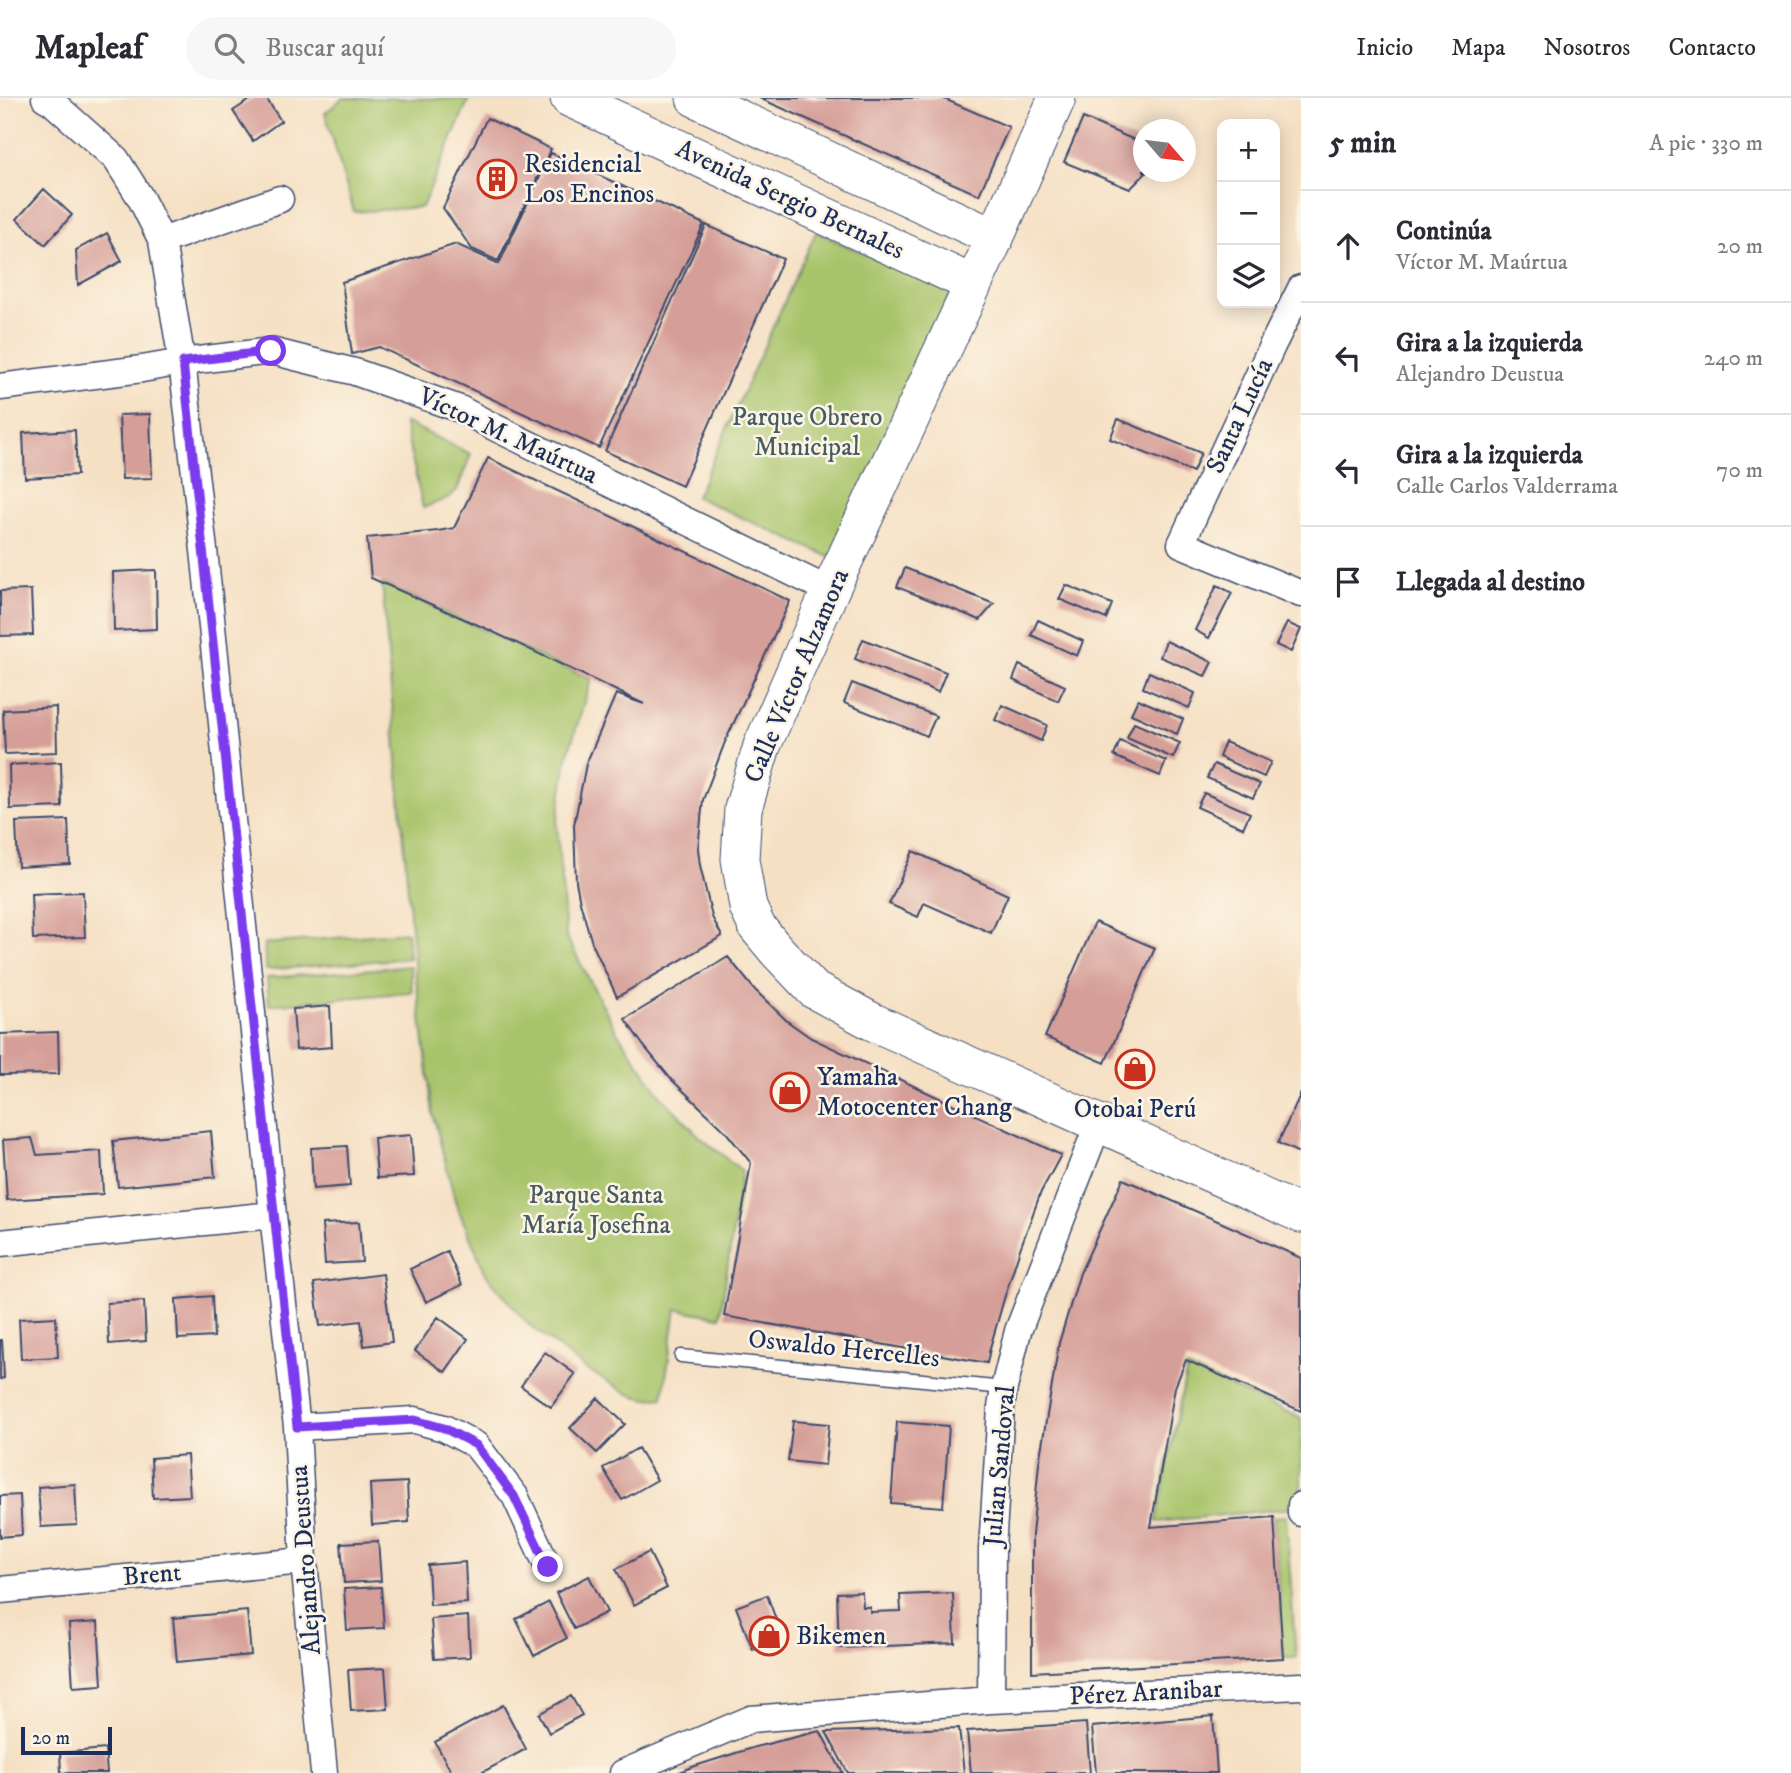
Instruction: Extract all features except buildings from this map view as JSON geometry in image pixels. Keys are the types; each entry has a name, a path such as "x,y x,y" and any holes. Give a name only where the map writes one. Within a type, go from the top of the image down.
{"street":[{"name":"Avenida Sergio Bernales","path":"569,98 973,285"},
{"name":"Avenida Sergio Bernales","path":"695,98 995,238"},
{"name":"Calle Víctor Alzamora","path":"1057,98 995,238 830,591 762,746 743,808 740,859 748,907 757,927 814,990 873,1022 1301,1214"},
{"name":"Alejandro Deustua","path":"51,99 116,159 140,197 162,241 183,362 297,1427 304,1561 324,1773"},
{"path":"162,241 280,199"},
{"name":"Santa Lucía","path":"1301,288 1181,544 1301,594"},
{"name":"Víctor M. Maúrtua","path":"0,387 271,351 355,372 460,409 830,591"},
{"name":"Julian Sandoval","path":"991,1700 992,1549 1004,1388 1018,1331 1099,1122"},
{"path":"0,1243 273,1215"},
{"path":"297,1427 415,1420 444,1428 476,1445 514,1496 548,1567"},
{"path":"1301,1505 1301,1513"},
{"name":"Brent","path":"0,1590 304,1561"},
{"name":"Pérez Aranibar","path":"624,1773 751,1719 991,1700 1301,1686"}],"lane":[{"name":"Oswaldo Hercelles","path":"681,1356 1004,1388"}],"green space":[{"path":"343,98 469,99 422,207 354,212 325,113"},
{"name":"Parque Obrero Municipal","path":"816,232 951,292 832,558 696,497"},
{"path":"404,422 471,454 457,490 449,498 423,508"},
{"name":"Parque Santa María Josefina","path":"382,583 591,680 567,758 557,825 566,936 617,1032 662,1097 699,1136 742,1171 720,1317 676,1309 663,1397 647,1399 631,1395 587,1370 528,1324 486,1274 456,1204 433,1114 414,962"},
{"path":"407,932 409,958 266,970 264,944"},
{"path":"410,966 412,992 269,1005 267,978"},
{"path":"1187,1368 1301,1418 1301,1507 1156,1522"},
{"path":"1286,1516 1296,1658 1283,1658 1274,1517"}],"place":[{"name":"Residencial Los Encinos","path":"497,179"},
{"name":"Otobai Perú","path":"1135,1069"},
{"name":"Yamaha Motocenter Chang","path":"790,1092"},
{"name":"Bikemen","path":"769,1636"}],"route":[{"path":"271,351 183,362 297,1427 415,1420 444,1428 476,1445 514,1496 548,1567"}]}
